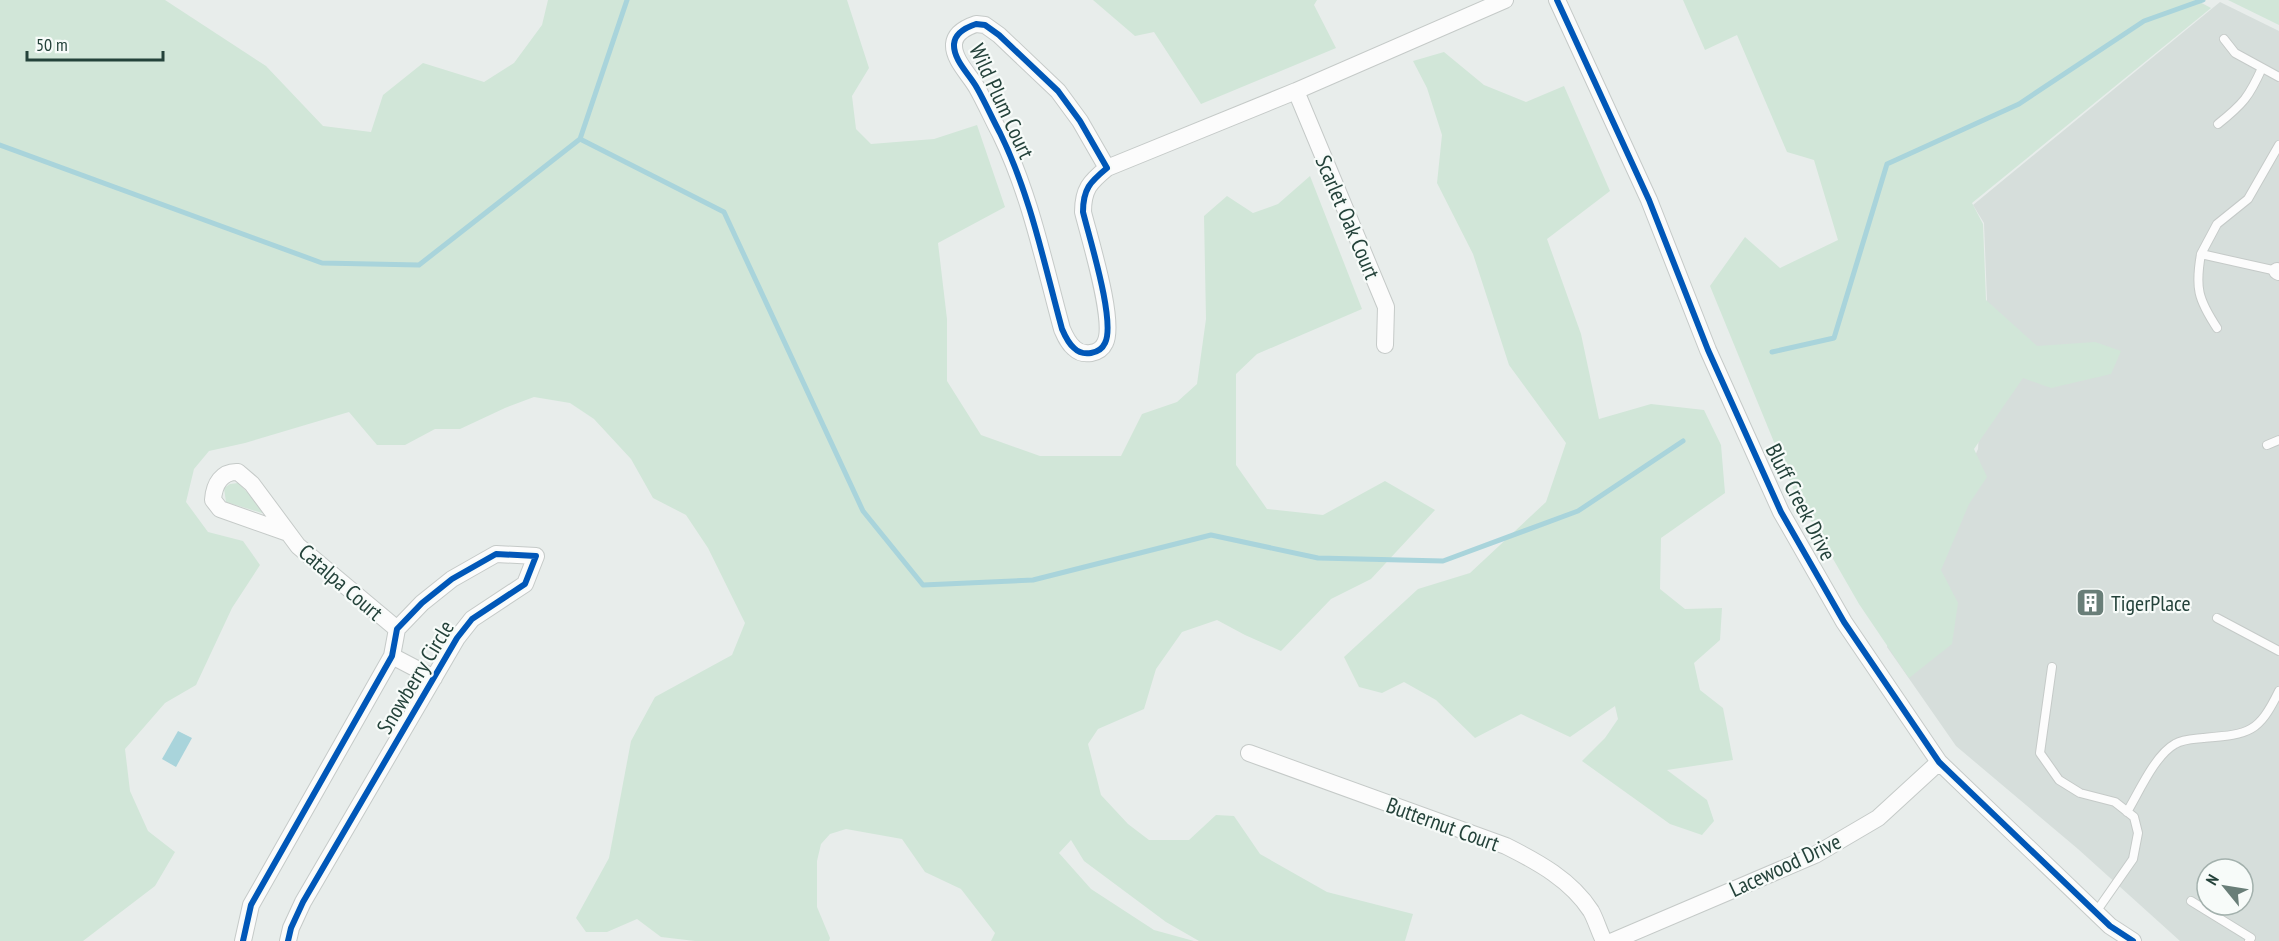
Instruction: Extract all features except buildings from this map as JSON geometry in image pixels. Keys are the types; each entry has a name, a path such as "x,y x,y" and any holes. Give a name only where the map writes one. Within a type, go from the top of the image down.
{"street":[{"name":"Wild Plum Court","path":"1107,168 1080,121 1058,91 999,35 985,25 976,24 959,33 954,42 956,52 1002,136 1024,194 1062,329 1075,350 1086,354 1097,352 1101,348 1108,331 1107,311 1083,212 1083,200 1089,182 1107,168 1296,91 1505,0"},
{"name":"Bluff Creek Drive","path":"1557,0 1648,200 1708,350 1781,512 1844,622 1939,762 2110,926 2133,941"},
{"name":"Scarlet Oak Court","path":"1296,91 1386,307 1385,345"},
{"name":"Catalpa Court","path":"288,533 298,546 397,629"},
{"name":"Snowberry Circle","path":"243,941 251,905 392,656 397,629 422,603 452,579 496,554 536,556 525,584 472,619 457,638 303,902 291,928 288,941"},
{"path":"392,656 434,678"},
{"name":"Butternut Court","path":"1249,753 1506,846 1542,864 1569,887 1591,911 1604,941"},
{"name":"Lacewood Drive","path":"1613,941 1815,855 1878,818 1939,762"}],"lane":[{"path":"2224,39 2235,53 2279,77"},
{"path":"2218,124 2242,105 2250,94 2262,68"},
{"path":"2217,328 2202,305 2198,291 2197,276 2201,254 2217,224 2248,199 2260,183 2279,145"},
{"path":"2201,254 2278,272"},
{"path":"2267,445 2279,440"},
{"path":"2217,618 2279,651"},
{"path":"2052,666 2040,753 2059,780 2080,793 2115,802 2134,817 2138,833 2133,859 2096,912"},
{"path":"2127,812 2167,750 2177,742 2241,734 2254,729 2268,714 2279,691"},
{"path":"2191,902 2252,940"}],"shaded area":[{"path":"2220,2 2279,31 2279,941 2180,941 2078,849 1956,746 1887,647 1978,449 1987,300 1984,223 1973,205"}],"green space":[{"path":"0,0 165,0 266,66 323,126 371,132 383,95 423,63 484,82 514,63 542,25 548,0 847,0 869,68 852,96 856,129 871,144 934,139 977,125 1005,207 938,243 947,319 947,381 981,435 1040,456 1121,456 1142,414 1177,402 1197,384 1206,319 1204,216 1227,196 1253,213 1278,204 1310,176 1362,309 1257,354 1236,374 1236,465 1267,509 1323,515 1385,481 1435,510 1371,579 1331,599 1281,651 1217,620 1182,632 1156,669 1144,709 1098,729 1088,744 1101,795 1128,824 1149,840 1189,840 1216,815 1234,816 1260,854 1327,892 1413,914 1405,941 1199,941 1166,922 1084,861 1071,840 1059,853 1091,889 1154,930 1194,941 991,941 995,933 961,889 925,872 902,839 846,829 830,834 821,844 817,861 817,907 830,938 829,941 695,941 661,937 637,919 607,932 586,932 576,918 609,858 631,741 655,697 732,655 745,623 708,548 686,515 653,498 631,459 594,419 570,403 534,397 460,429 435,429 405,445 377,445 349,412 245,443 209,451 194,469 186,502 208,532 243,541 260,565 232,608 196,685 165,703 125,749 130,791 148,831 175,852 155,886 83,941 0,941"},
{"path":"1093,0 1317,0 1314,5 1336,48 1201,104 1154,32 1135,36"},
{"path":"1683,0 2196,0 2211,8 1972,203 1983,224 1986,300 2037,346 2095,342 2121,351 2111,374 2051,388 2023,378 1974,449 1987,477 1969,504 1941,570 1958,603 1952,644 1909,678 1859,604 1794,491 1710,286 1745,237 1780,268 1838,240 1814,160 1787,152 1737,35 1705,50"},
{"path":"2228,0 2279,0 2279,25"},
{"path":"1444,52 1484,85 1526,102 1564,86 1610,191 1547,239 1581,334 1599,419 1651,404 1704,410 1721,445 1725,493 1661,538 1660,589 1685,609 1722,608 1720,640 1694,663 1700,690 1723,708 1733,760 1667,770 1707,800 1714,821 1702,835 1670,824 1582,761 1605,738 1618,719 1615,706 1570,737 1521,714 1475,738 1436,700 1404,682 1382,693 1359,687 1344,657 1418,589 1470,573 1546,502 1566,443 1509,365 1473,254 1437,183 1442,135 1427,88 1413,61"},
{"path":"238,483 261,506 262,513 226,502 224,488"}],"water":[{"path":"178,731 192,738 176,767 162,759"}],"waterway":[{"path":"580,139 627,0"},
{"path":"1772,352 1834,338 1887,164 2019,104 2144,21 2203,0"},
{"path":"0,145 322,263 419,265 580,139 724,212 863,511 923,585 1033,580 1211,535 1318,558 1443,561 1578,511 1683,441"}],"cycle path":[{"path":"1557,0 1649,200 1708,350 1781,512 1844,622 1939,762 2110,926 2133,941"},
{"path":"976,24 985,25 999,35 1058,91 1080,121 1107,168 1089,187 1083,204 1107,317 1105,343 1095,352 1078,351 1064,334 1036,229 1011,156 983,99 956,56 954,44 957,36 965,28 976,24"},
{"path":"243,941 251,905 392,656 397,629 422,603 452,579 496,554 536,556 525,584 472,619 457,638 303,902 291,928 288,941"}],"place":[{"name":"TigerPlace","path":"2090,603"}]}
